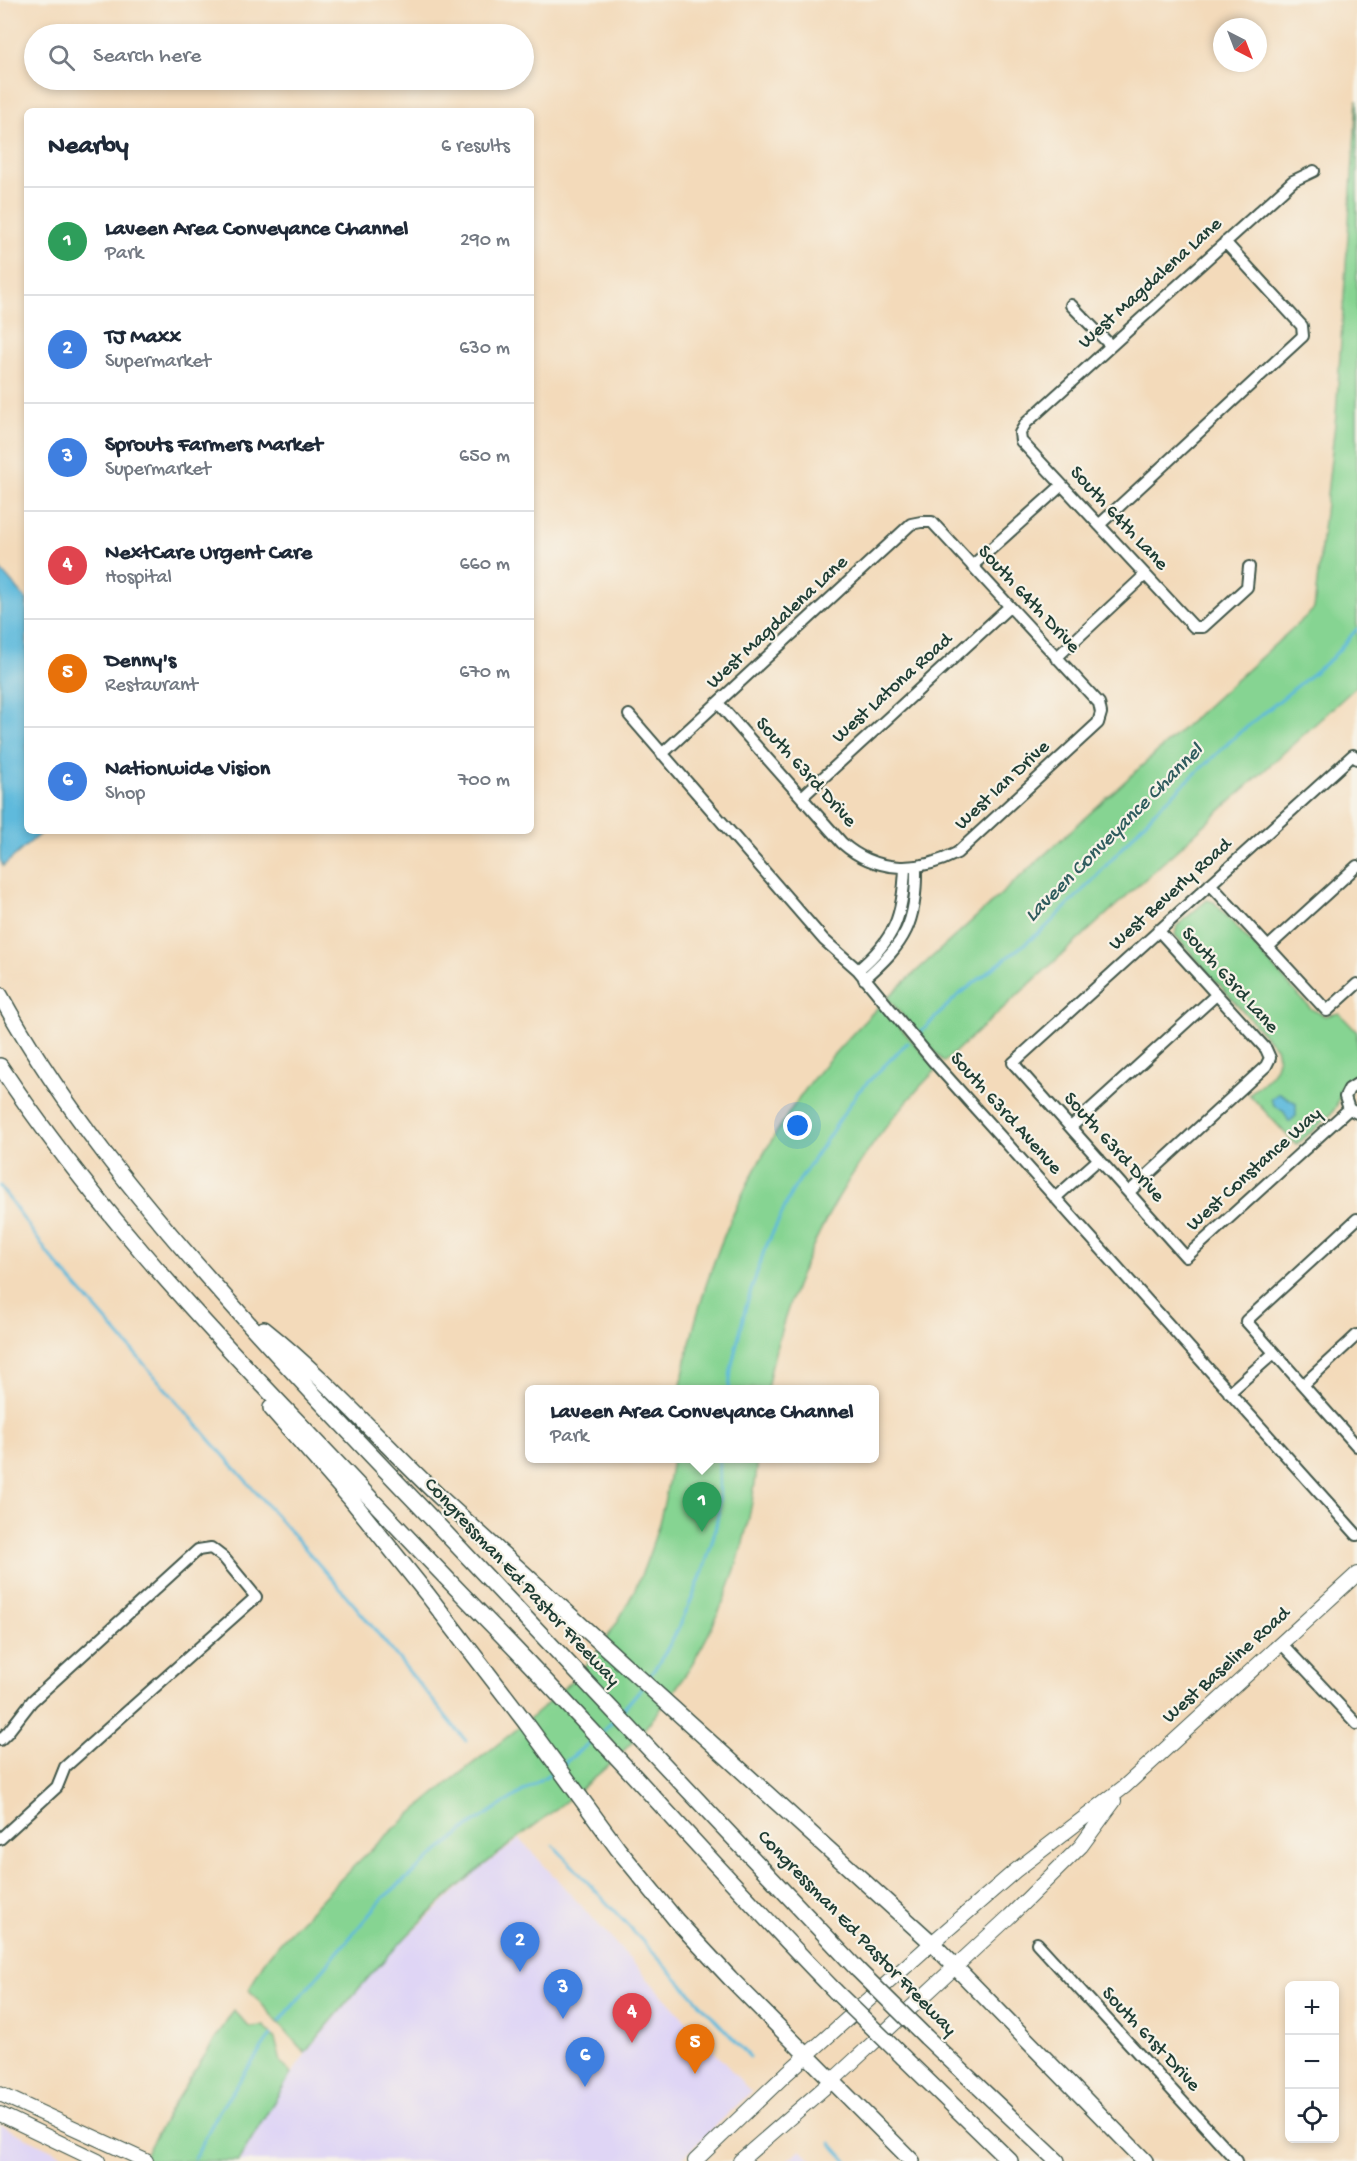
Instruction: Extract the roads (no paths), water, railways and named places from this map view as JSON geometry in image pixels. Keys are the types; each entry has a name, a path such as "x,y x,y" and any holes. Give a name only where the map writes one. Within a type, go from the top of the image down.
{"highway":[{"name":"Congressman Ed Pastor Freeway","path":"0,995 44,1067 125,1181 334,1418 858,1970 1057,2161"},
{"path":"0,1066 21,1099 89,1190 212,1333 583,1721 835,1991 1010,2161"},
{"path":"235,1308 310,1367 416,1474 932,1943 1145,2161"},
{"path":"212,1333 237,1370 350,1498 400,1560 618,1849 676,1920 912,2161"}],"main road":[{"name":"West Baseline Road","path":"695,2161 806,2055 932,1943 1015,1871 1124,1787 1357,1574"},
{"name":"West Baseline Road","path":"740,2161 957,1967 1081,1846 1124,1787"},
{"path":"0,2094 146,2161"},
{"path":"0,2114 98,2161"}],"street":[{"name":"West Magdalena Lane","path":"1020,433 1026,423 1110,345 1293,181 1314,171"},
{"path":"1099,525 1304,336 1302,326 1225,242"},
{"path":"1071,305 1110,345"},
{"name":"South 64th Lane","path":"1020,433 1021,441 1194,627 1203,627 1247,587 1249,567"},
{"path":"972,566 1062,485"},
{"name":"West Magdalena Lane","path":"662,754 911,524 921,522"},
{"name":"South 64th Drive","path":"921,522 932,522 1099,703 1101,713"},
{"path":"1056,658 1145,575"},
{"name":"West Latona Road","path":"802,797 1009,607"},
{"name":"South 63rd Drive","path":"718,704 855,854 870,861 910,868"},
{"name":"West Ian Drive","path":"910,868 928,865 957,853 1098,723 1101,713"},
{"name":"South 63rd Avenue","path":"629,715 824,940 861,974 928,1055 1357,1535"},
{"name":"West Beverly Road","path":"1013,1062 1158,930 1355,757"},
{"path":"1268,948 1357,867"},
{"path":"861,974 882,964 908,928 916,894 910,868"},
{"path":"1210,884 1327,1011 1357,984"},
{"name":"South 63rd Lane","path":"1129,1192 1266,1066 1270,1058 1266,1049 1158,930"},
{"path":"1071,1127 1216,995"},
{"name":"South 63rd Drive","path":"1013,1062 1186,1257"},
{"name":"West Constance Way","path":"1186,1257 1353,1111 1345,1101 1346,1092 1357,1084"},
{"path":"1055,1198 1099,1159"},
{"path":"1357,1219 1246,1321 1357,1446"},
{"path":"1303,1385 1357,1335"},
{"path":"1229,1393 1274,1353"},
{"path":"0,1740 32,1701 198,1550 211,1548 224,1558 256,1597 65,1767 57,1787 2,1833"},
{"path":"1281,1643 1357,1724"},
{"name":"South 61st Drive","path":"1037,1943 1237,2161"}],"water":[{"path":"0,569 24,597 24,834 40,834 3,866 0,859"},
{"path":"1279,1093 1296,1103 1296,1116 1289,1122 1284,1112 1274,1105 1271,1099"}],"waterway":[{"name":"Laveen Conveyance Channel","path":"919,1034 956,997 1044,929 1093,880 1154,812 1238,734 1332,658 1357,629"},
{"name":"Laveen Conveyance Channel","path":"729,1385 746,1306 764,1251 793,1190 858,1092 907,1043"},
{"path":"0,1186 49,1255 357,1608 466,1741"},
{"name":"Laveen Conveyance Channel","path":"648,1678 683,1619 703,1571 719,1505 719,1463"},
{"name":"Laveen Conveyance Channel","path":"622,1711 643,1686"},
{"name":"Laveen Conveyance Channel","path":"601,1733 616,1718"},
{"name":"Laveen Conveyance Channel","path":"562,1765 594,1739"},
{"name":"Laveen Conveyance Channel","path":"280,2021 383,1898 469,1826 554,1771"},
{"path":"553,1845 750,2057"},
{"name":"Laveen Conveyance Channel","path":"195,2158 219,2111 271,2035"},
{"path":"831,2143 847,2161"}],"place":[{"name":"Laveen Area Conveyance Channel","path":"702,1532"},
{"name":"TJ Maxx","path":"520,1972"},
{"name":"Sprouts Farmers Market","path":"563,2019"},
{"name":"NextCare Urgent Care","path":"632,2043"},
{"name":"Denny's","path":"695,2074"},
{"name":"Nationwide Vision","path":"585,2087"}]}
